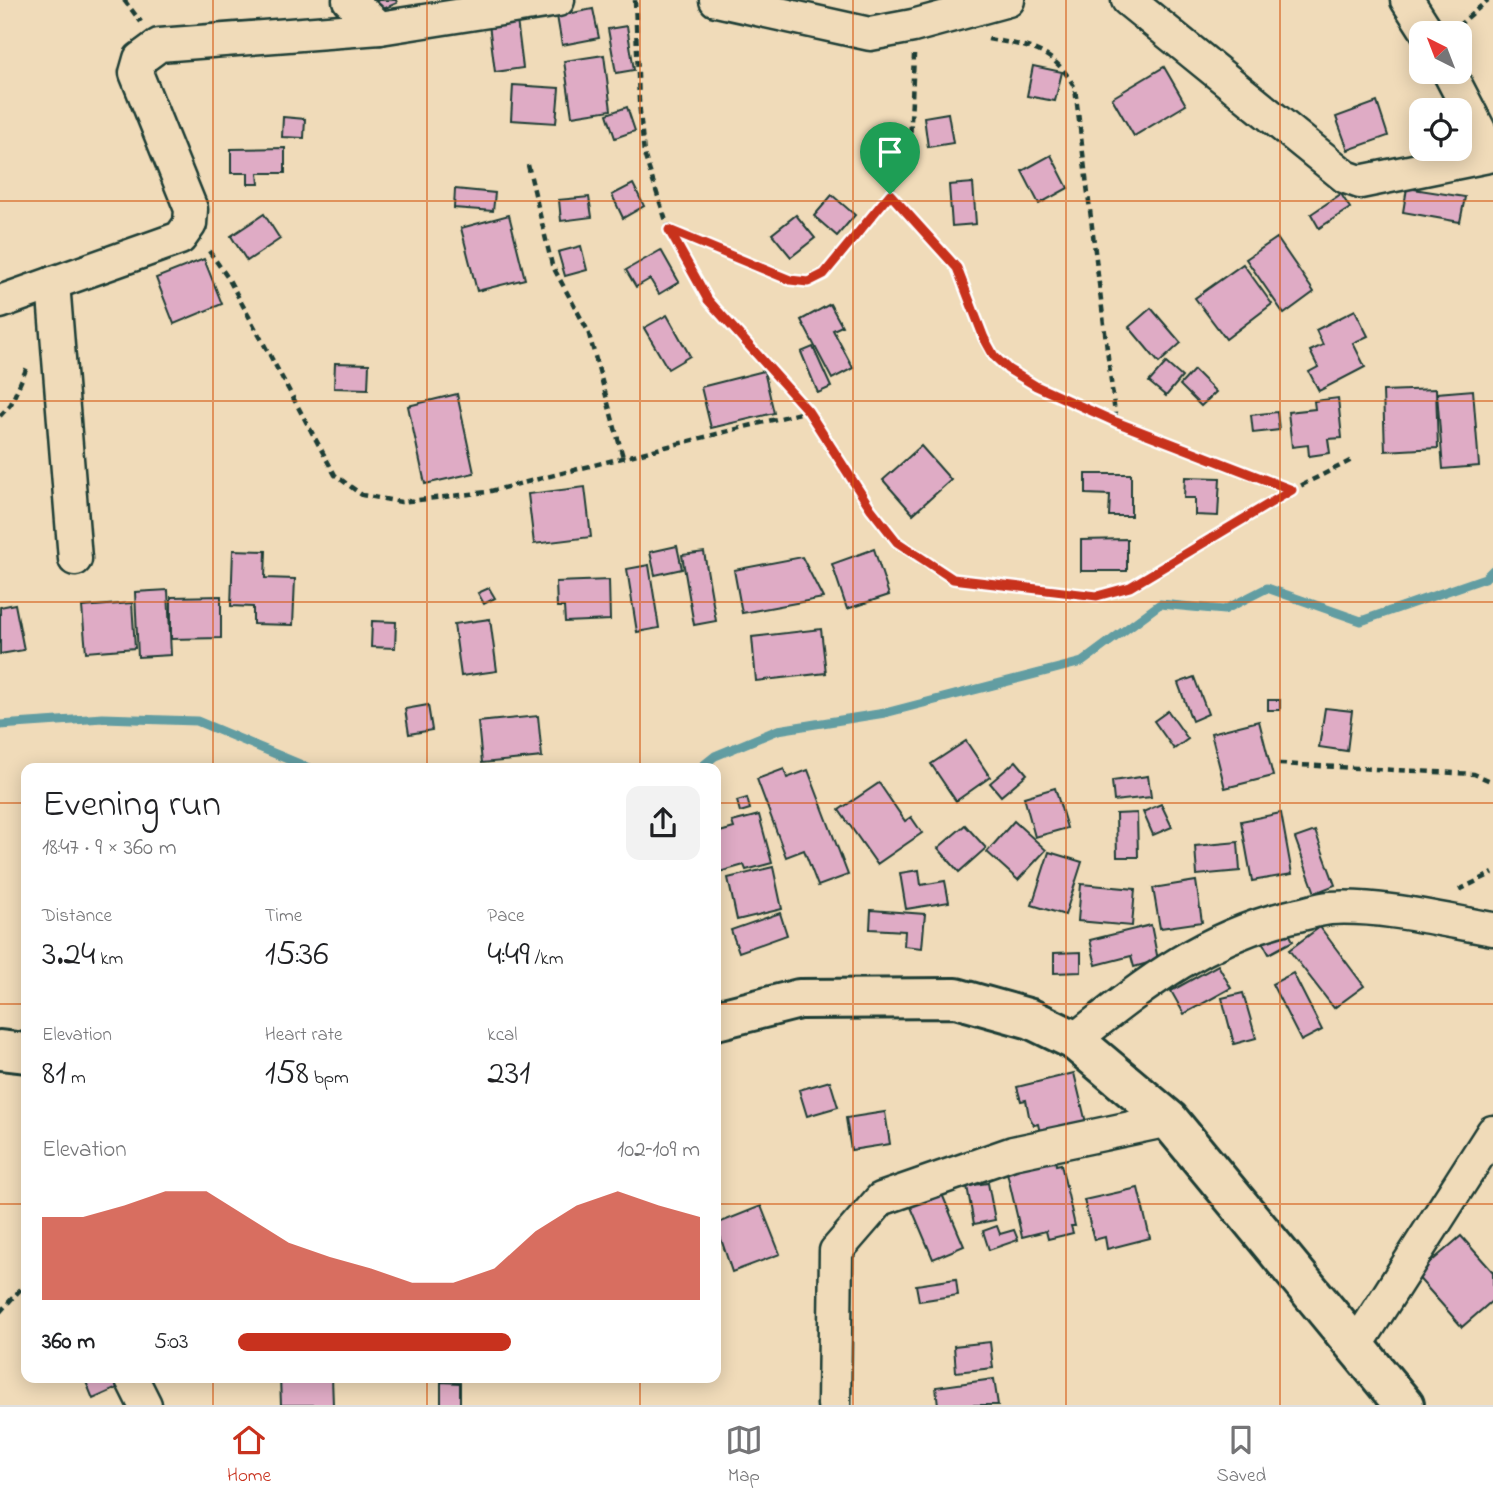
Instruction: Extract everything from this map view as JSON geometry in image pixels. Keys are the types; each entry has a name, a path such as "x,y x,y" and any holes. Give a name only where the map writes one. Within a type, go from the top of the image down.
{"street":[{"path":"349,0 380,28"},
{"path":"0,302 180,238 190,224 191,209 136,73 140,59 159,45 380,28 558,0"},
{"path":"716,0 870,34 913,26 1008,0"},
{"path":"1128,0 1346,177 1360,182 1492,155 1455,84"},
{"path":"1407,0 1420,21"},
{"path":"53,283 75,559"},
{"path":"1074,1040 1163,971 1208,945 1273,921 1329,908 1392,913 1493,929"},
{"path":"721,1019 799,999 956,998 1031,1018 1074,1040 1169,1120 1405,1405"},
{"path":"0,1050 21,1052"},
{"path":"834,1405 836,1251 881,1199 1013,1153 1169,1120"},
{"path":"1356,1346 1493,1132"},
{"path":"134,1383 145,1405"}],"path":[{"path":"635,0 644,153 669,230 708,300 808,411 871,509 897,542 953,579 1097,596 1130,587 1292,490 1352,460"},
{"path":"1463,21 1488,0"},
{"path":"669,230 790,280 808,282 824,274 890,194 911,143 913,26"},
{"path":"976,38 1045,52 1065,70 1075,88 1116,422"},
{"path":"528,165 552,265 588,331 623,457"},
{"path":"890,194 957,268 984,338 994,356 1036,386 1116,422 1292,490"},
{"path":"190,224 228,278 335,475 362,495 401,502 487,492 808,411"},
{"path":"1279,764 1474,774 1493,782"},
{"path":"0,1312 21,1289"}],"building":[{"path":"369,0 396,0 397,3 374,13"},
{"path":"593,9 599,38 562,45 557,16"},
{"path":"517,20 523,68 495,72 489,24"},
{"path":"627,26 634,70 616,73 608,29"},
{"path":"604,55 611,110 572,116 564,61"},
{"path":"1033,66 1062,72 1055,101 1027,96"},
{"path":"1164,67 1186,105 1134,136 1112,98"},
{"path":"513,85 559,88 556,123 511,120"},
{"path":"1377,102 1388,136 1348,150 1336,117"},
{"path":"627,107 635,131 615,138 607,114"},
{"path":"948,113 953,143 928,147 924,117"},
{"path":"283,117 305,119 304,138 282,137"},
{"path":"285,148 285,173 258,173 259,184 248,184 248,173 231,173 231,149"},
{"path":"1051,155 1068,188 1039,204 1022,171"},
{"path":"973,183 976,224 952,226 949,185"},
{"path":"633,184 644,206 623,218 612,195"},
{"path":"1407,188 1465,197 1460,222 1403,212"},
{"path":"455,189 495,193 493,211 454,208"},
{"path":"1341,194 1350,208 1319,228 1311,214"},
{"path":"832,195 855,215 837,236 814,216"},
{"path":"589,197 592,217 561,221 559,200"},
{"path":"264,214 280,239 247,261 231,236"},
{"path":"509,215 525,279 477,291 461,228"},
{"path":"796,215 815,238 791,257 772,234"},
{"path":"1277,238 1314,292 1284,314 1246,259"},
{"path":"581,246 587,270 565,276 558,252"},
{"path":"661,250 679,282 659,294 650,279 636,287 626,270"},
{"path":"204,259 222,304 174,324 156,278"},
{"path":"1243,264 1272,304 1226,339 1195,298"},
{"path":"830,304 842,326 833,330 853,368 832,379 801,320"},
{"path":"1151,308 1181,343 1159,363 1129,327"},
{"path":"1355,310 1368,336 1353,343 1365,367 1319,391 1309,372 1318,367 1310,351 1323,345 1316,330"},
{"path":"667,315 690,356 668,369 644,328"},
{"path":"813,347 831,387 818,393 801,352"},
{"path":"335,363 369,364 368,389 334,388"},
{"path":"1166,363 1182,377 1166,396 1149,382"},
{"path":"1194,370 1216,392 1201,406 1180,385"},
{"path":"764,371 774,413 711,428 701,387"},
{"path":"1436,389 1438,448 1385,451 1383,391"},
{"path":"1473,390 1479,466 1443,469 1437,393"},
{"path":"457,394 474,473 425,484 408,406"},
{"path":"1338,398 1342,438 1328,439 1330,453 1309,456 1308,445 1292,447 1288,412 1315,409 1314,401"},
{"path":"1277,412 1279,430 1253,433 1251,415"},
{"path":"921,446 951,480 913,514 883,480"},
{"path":"1086,474 1131,474 1131,516 1109,516 1110,495 1086,494"},
{"path":"1185,477 1220,478 1218,516 1195,515 1195,498 1184,498"},
{"path":"585,487 591,537 534,544 528,494"},
{"path":"1127,539 1127,571 1081,571 1081,540"},
{"path":"677,546 682,569 655,575 650,552"},
{"path":"874,549 889,595 847,609 832,564"},
{"path":"233,550 266,551 265,578 295,579 293,625 253,624 253,607 231,606"},
{"path":"704,552 716,621 694,625 682,555"},
{"path":"802,557 823,598 742,613 734,570"},
{"path":"649,565 659,628 637,632 627,569"},
{"path":"609,580 610,620 565,622 564,607 557,607 556,582"},
{"path":"489,588 495,598 484,604 478,593"},
{"path":"168,590 171,655 138,657 135,592"},
{"path":"221,596 221,638 171,639 171,597"},
{"path":"132,603 135,648 86,652 82,607"},
{"path":"15,604 24,650 0,654 0,607"},
{"path":"490,619 497,671 461,676 454,624"},
{"path":"372,621 396,622 395,648 371,647"},
{"path":"821,629 826,673 756,681 752,637"},
{"path":"1194,677 1208,714 1192,721 1178,683"},
{"path":"1268,700 1280,700 1280,710 1268,710"},
{"path":"428,705 432,730 409,734 405,709"},
{"path":"1325,708 1352,711 1347,751 1319,747"},
{"path":"1168,711 1188,739 1174,749 1154,721"},
{"path":"538,716 542,757 482,763 478,722"},
{"path":"1259,721 1273,776 1225,788 1211,733"},
{"path":"966,741 990,777 956,801 931,764"},
{"path":"1016,761 1027,774 1001,796 990,783"},
{"path":"784,769 787,778 808,770 848,875 818,886 804,850 786,857 757,779"},
{"path":"1148,776 1151,797 1114,801 1112,781"},
{"path":"879,783 905,821 911,817 922,833 877,864 839,810"},
{"path":"1055,788 1067,828 1035,837 1024,797"},
{"path":"747,798 750,809 740,812 737,801"},
{"path":"1161,804 1172,827 1153,835 1143,812"},
{"path":"1137,813 1138,857 1117,857 1116,814"},
{"path":"1281,813 1292,874 1252,881 1241,821"},
{"path":"759,815 772,863 746,870 744,865 721,872 721,832 734,828 732,822"},
{"path":"1014,821 1046,850 1018,880 987,852"},
{"path":"965,825 986,848 959,872 938,848"},
{"path":"1315,831 1335,885 1315,893 1295,838"},
{"path":"1238,842 1240,871 1197,875 1195,846"},
{"path":"1049,852 1082,862 1065,915 1032,905"},
{"path":"773,867 782,909 737,920 728,878"},
{"path":"919,870 921,885 945,881 949,902 906,909 900,873"},
{"path":"1196,881 1202,922 1160,928 1153,888"},
{"path":"1081,884 1135,889 1132,926 1078,921"},
{"path":"871,910 925,914 922,948 904,946 905,931 870,929"},
{"path":"780,913 787,935 739,952 731,930"},
{"path":"1282,919 1293,941 1269,954 1257,932"},
{"path":"1151,925 1158,960 1134,967 1131,956 1096,965 1090,940"},
{"path":"1320,927 1364,986 1334,1008 1289,950"},
{"path":"1081,952 1081,972 1054,973 1054,953"},
{"path":"1218,965 1231,988 1184,1014 1171,991"},
{"path":"1293,973 1322,1030 1301,1041 1272,984"},
{"path":"1243,993 1256,1038 1234,1044 1222,998"},
{"path":"1074,1073 1087,1127 1040,1133 1038,1124 1034,1125 1029,1116 1026,1100 1021,1101 1017,1087"},
{"path":"830,1081 838,1107 807,1116 799,1090"},
{"path":"885,1112 890,1144 851,1150 846,1118"},
{"path":"1054,1156 1056,1165 1061,1164 1075,1226 1071,1226 1073,1233 1048,1239 1046,1231 1022,1237 1006,1168"},
{"path":"988,1183 995,1220 974,1224 967,1186"},
{"path":"939,1187 964,1246 933,1259 908,1200"},
{"path":"1138,1188 1150,1238 1107,1249 1105,1237 1094,1240 1084,1200"},
{"path":"761,1206 780,1254 732,1272 721,1239 721,1222"},
{"path":"997,1226 1000,1234 1014,1230 1018,1240 989,1250 983,1231"},
{"path":"1461,1236 1493,1272 1493,1300 1462,1327 1416,1275"},
{"path":"956,1279 958,1295 919,1301 916,1285"},
{"path":"990,1342 993,1368 956,1372 954,1346"},
{"path":"994,1379 998,1405 938,1405 936,1387"},
{"path":"86,1383 121,1383 122,1386 93,1399"},
{"path":"280,1383 332,1383 333,1405 281,1405"},
{"path":"441,1383 460,1383 460,1405 441,1405"}],"waterway":[{"path":"706,763 715,756 778,730 885,713 1082,662 1160,604 1224,610 1267,588 1361,621 1485,578 1493,570"},
{"path":"0,725 103,718 197,721 297,763"}],"route":[{"path":"890,194 957,268 964,280 984,338 994,356 1008,369 1036,386 1116,422 1292,490 1130,587 1097,596 953,579 897,542 871,509 808,411 708,300 669,230 790,280 808,282 824,274 890,194"}]}
